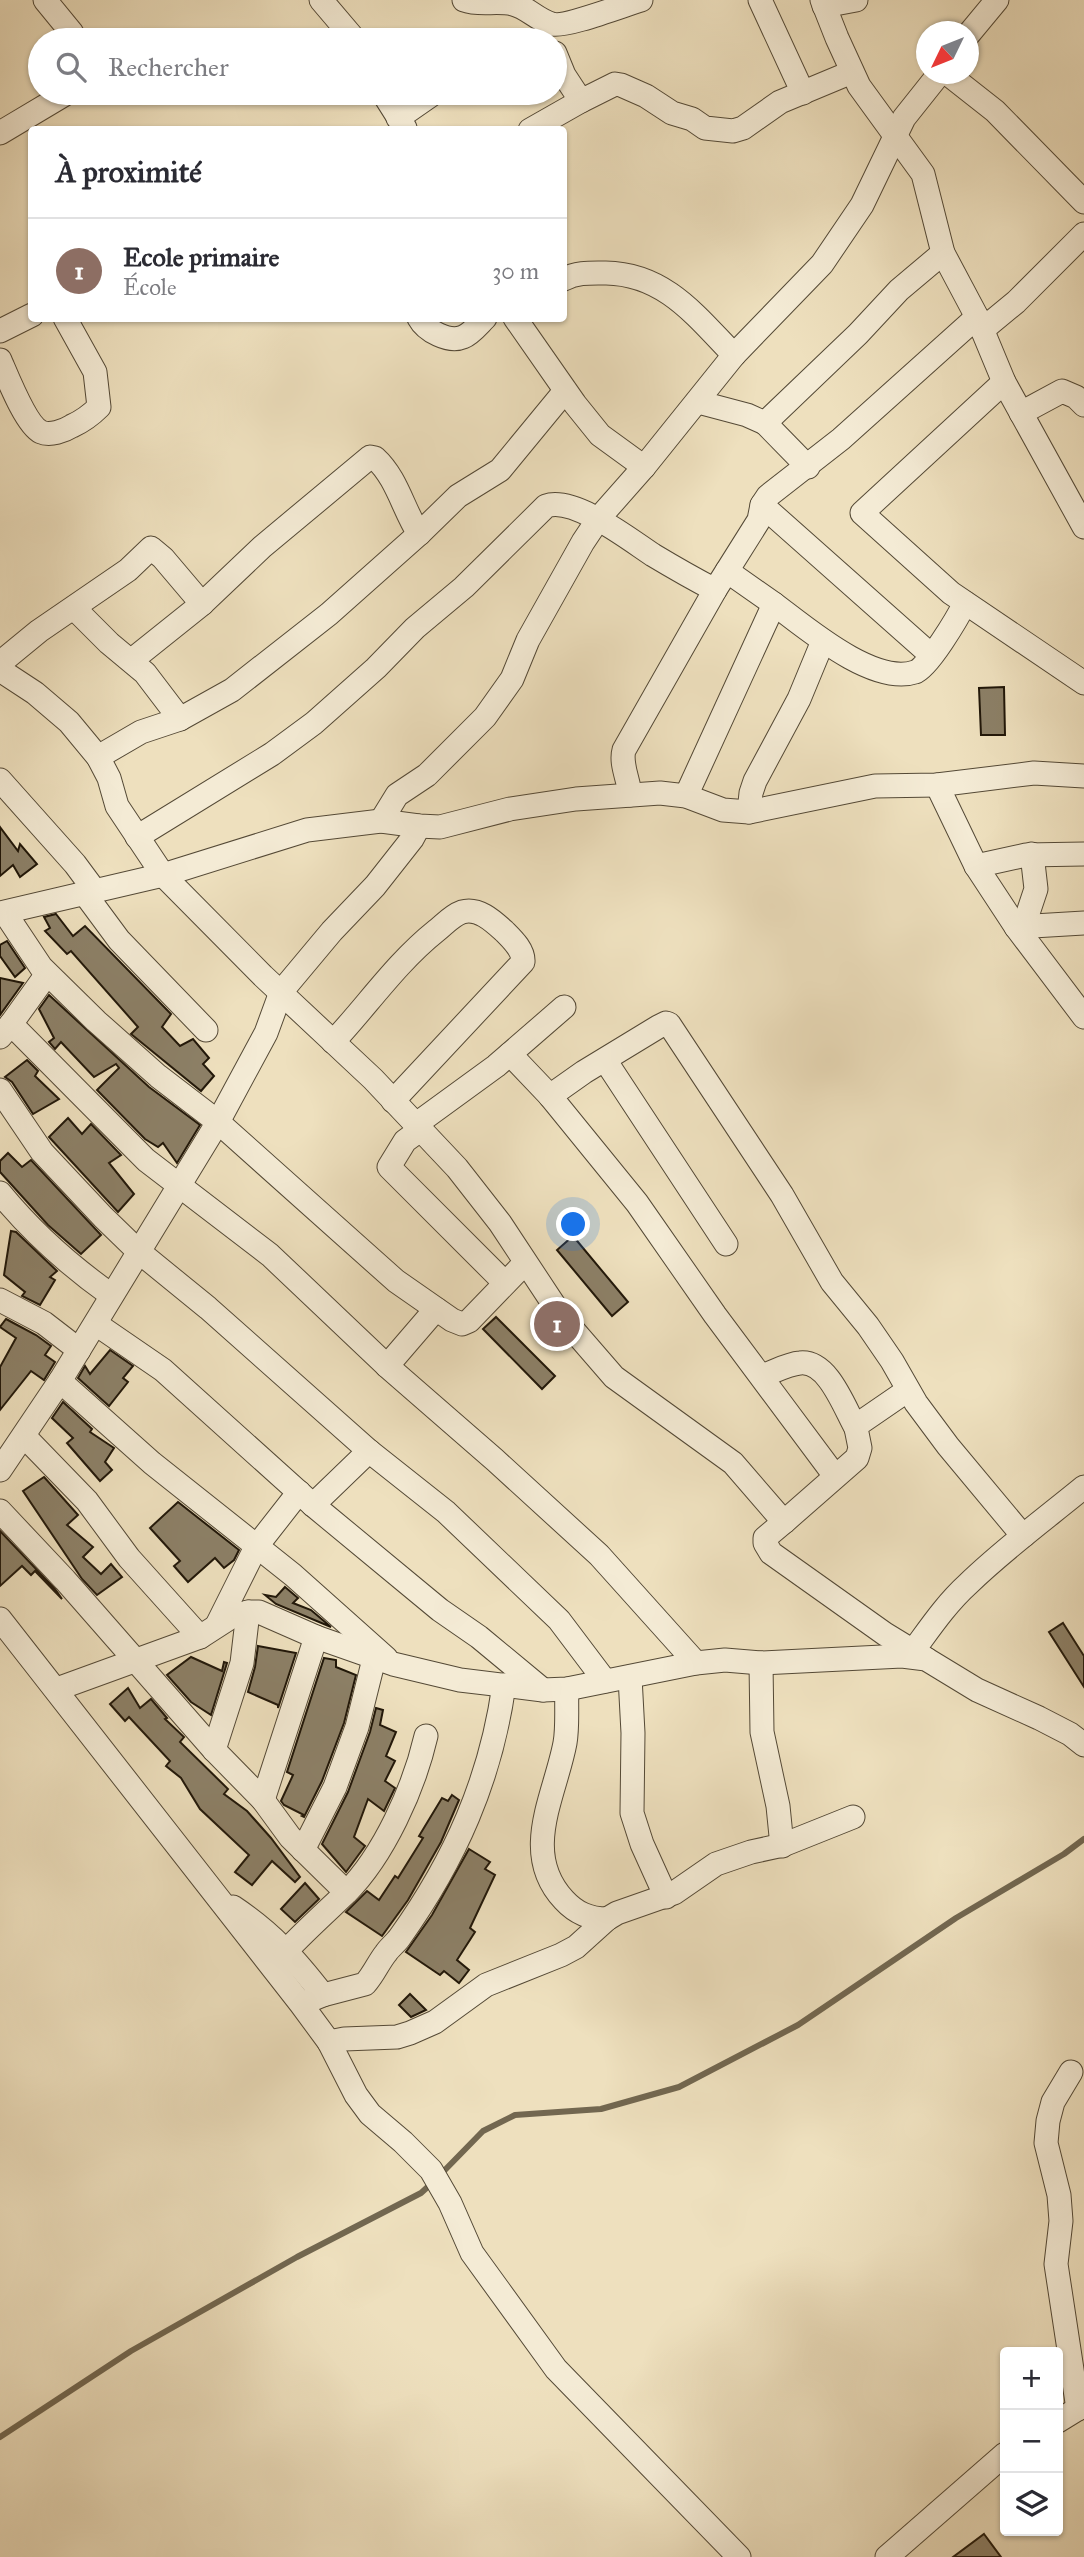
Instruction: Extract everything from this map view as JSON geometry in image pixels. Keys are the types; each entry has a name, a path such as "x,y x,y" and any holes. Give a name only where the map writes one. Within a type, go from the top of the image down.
{"street":[{"path":"44,0 68,28"},
{"path":"321,0 345,28"},
{"path":"464,0 476,4 514,4 544,21 546,28"},
{"path":"567,32 641,0"},
{"path":"760,0 803,93"},
{"path":"856,0 823,3 852,72 923,174 943,253 980,323 1004,382 1084,527"},
{"path":"979,22 997,0"},
{"path":"537,126 615,84 646,96 672,113 692,119 705,128 733,131 743,128 780,102 852,72"},
{"path":"567,80 581,101"},
{"path":"380,821 397,795 427,775 485,717 512,679 528,640 583,542 599,519 645,467 734,355 822,264 862,205 904,118 931,84"},
{"path":"961,84 995,111 1084,202"},
{"path":"0,133 47,105"},
{"path":"390,105 402,124 422,105"},
{"path":"630,795 623,754 721,581 759,520 762,505 771,493 808,467 980,323 1016,302 1084,234"},
{"path":"765,423 858,334 899,290 943,253"},
{"path":"567,278 574,274 631,274 645,280 678,299 734,355"},
{"path":"0,331 28,317"},
{"path":"0,360 38,431 63,431 89,417 99,407 95,372 67,322"},
{"path":"422,322 429,330 457,339 465,336 481,322"},
{"path":"518,322 565,391 600,435 645,467"},
{"path":"1004,382 862,513 965,603 1084,682"},
{"path":"98,757 141,732 180,719 233,690 329,614 462,492 500,470 565,391"},
{"path":"1021,413 1062,391 1076,397 1084,405"},
{"path":"698,402 747,415 765,423 808,467"},
{"path":"132,660 202,604 262,547 370,457 375,458 392,477 400,500 419,534"},
{"path":"138,837 272,754 314,723 376,668 409,634 464,587 546,506 556,503 599,519 653,555 774,604 823,641 850,657 887,672 915,672 924,666 965,603"},
{"path":"762,505 931,655"},
{"path":"0,663 39,631 128,570 153,548 202,604"},
{"path":"686,796 774,604"},
{"path":"74,608 149,677 180,719"},
{"path":"749,812 755,781 799,699 823,641"},
{"path":"0,670 36,693 69,722 98,757 109,778 117,806 163,875 393,1101 457,1168 500,1223 562,1317 614,1377 733,1463 784,1522"},
{"path":"525,1263 469,1321 462,1324 436,1309 396,1281 218,1122 158,1076 47,974 3,913 163,875 307,830 380,821 440,827 510,809 576,799 660,793 686,796 723,810 749,812 875,786 937,785 1034,773 1084,776"},
{"path":"0,780 75,864 119,940 206,1030"},
{"path":"937,785 976,866 1076,993 1084,1017"},
{"path":"0,1470 96,1324 111,1295 218,1122 266,1033 281,992 323,941 375,886 419,826"},
{"path":"976,866 1032,854 1084,854"},
{"path":"1023,926 1036,889 1032,854"},
{"path":"333,1042 413,951 449,919 461,912 472,912 486,916 498,925 520,950 523,962 393,1101"},
{"path":"1023,926 1084,923"},
{"path":"47,974 6,1030 146,1160 270,1255 387,1366 599,1555 696,1663"},
{"path":"505,1283 389,1167 405,1141 417,1128 564,1007"},
{"path":"550,1096 663,1024 669,1024 712,1086 740,1135 777,1186 832,1282 868,1326 908,1390 948,1446 1023,1536"},
{"path":"510,1054 550,1096 637,1203 715,1315 835,1476"},
{"path":"605,1060 726,1244"},
{"path":"0,1090 42,1152 71,1185 138,1251 208,1308 369,1451 446,1512 543,1604 577,1641 605,1681"},
{"path":"0,1194 79,1273 111,1295"},
{"path":"0,1300 44,1324 79,1350"},
{"path":"387,1366 436,1309"},
{"path":"96,1324 163,1370 306,1499 440,1610 479,1637 543,1690"},
{"path":"762,1376 803,1362 827,1374 856,1427 859,1454 765,1538 771,1553 885,1634 977,1690 1070,1734 1084,1745"},
{"path":"60,1381 152,1463 293,1575 384,1662"},
{"path":"856,1427 908,1390"},
{"path":"24,1436 87,1501 129,1558 209,1630"},
{"path":"209,1630 256,1547 306,1499 369,1451"},
{"path":"920,1655 933,1622 959,1592 1084,1487"},
{"path":"0,1511 262,1800 279,1824 346,1892"},
{"path":"57,1689 209,1630 248,1612 259,1612 384,1662 460,1680 543,1690 566,1689 696,1663 725,1660 761,1663 920,1655"},
{"path":"214,1750 242,1663 248,1612"},
{"path":"0,1619 302,2004 329,2042 356,2095 370,2115 431,2170 450,2203 472,2253 556,2369 739,2557"},
{"path":"262,1800 316,1637"},
{"path":"303,1850 335,1787 384,1662"},
{"path":"761,1663 762,1732 778,1805 782,1846"},
{"path":"630,1677 633,1732 632,1813 642,1844 666,1897"},
{"path":"302,2004 323,1995 358,1987 370,1978 386,1952 399,1939 450,1856 470,1816 498,1728 504,1685"},
{"path":"566,1689 566,1740 542,1832 540,1850 549,1877 559,1895 570,1907 593,1919 607,1919"},
{"path":"287,1950 346,1892 369,1864 389,1831 419,1764 426,1736"},
{"path":"329,2042 397,2037 435,2022 486,1985 576,1947 607,1919 628,1907 666,1897 716,1864 751,1852 782,1846 853,1817"},
{"path":"215,1895 258,1923 287,1950 323,1995"},
{"path":"1063,2418 1081,2407 1056,2264 1061,2221 1059,2195 1046,2143 1053,2102 1071,2072"},
{"path":"887,2557 1000,2458"}],"building":[{"path":"1004,687 1005,735 981,735 979,688"},
{"path":"0,827 18,851 20,844 37,864 20,877 13,865 0,876"},
{"path":"56,914 73,936 85,926 171,1014 162,1027 180,1046 193,1039 209,1058 203,1064 214,1076 201,1091 131,1034 138,1027 71,951 67,954 45,931 50,928 44,917"},
{"path":"7,941 25,968 15,977 0,956 0,945"},
{"path":"0,978 23,983 0,1015"},
{"path":"49,995 149,1087 200,1125 177,1163 163,1143 158,1147 145,1139 97,1090 119,1068 116,1064 94,1077 61,1042 55,1049 49,1042 54,1038 39,1009"},
{"path":"27,1060 38,1071 35,1076 59,1099 33,1114 12,1082 5,1077"},
{"path":"68,1118 82,1134 91,1124 121,1155 109,1163 134,1194 118,1212 49,1137"},
{"path":"8,1153 22,1167 31,1160 101,1235 81,1254 48,1225 0,1172 0,1161"},
{"path":"11,1231 16,1232 57,1271 50,1277 55,1280 40,1305 22,1296 25,1292 4,1275"},
{"path":"573,1236 628,1302 612,1316 557,1250"},
{"path":"496,1317 555,1376 542,1389 483,1329"},
{"path":"6,1319 51,1346 45,1355 55,1362 44,1380 31,1371 0,1410 0,1367 16,1338 0,1327"},
{"path":"110,1350 133,1366 123,1378 128,1382 109,1406 78,1378 85,1366 90,1374"},
{"path":"63,1402 92,1429 90,1432 114,1448 105,1462 112,1470 100,1481 67,1443 73,1438 52,1418"},
{"path":"44,1477 78,1515 67,1525 93,1547 83,1557 101,1574 111,1564 122,1577 97,1595 82,1579 23,1491"},
{"path":"178,1502 239,1550 234,1560 224,1568 215,1558 188,1582 174,1566 180,1561 150,1528"},
{"path":"0,1531 62,1599 35,1571 31,1575 22,1566 0,1586"},
{"path":"285,1587 298,1598 293,1603 311,1610 331,1627 276,1604 265,1595 276,1597"},
{"path":"1063,1623 1084,1656 1084,1687 1049,1632"},
{"path":"258,1646 296,1653 278,1708 278,1705 248,1692"},
{"path":"191,1657 222,1671 224,1662 227,1663 211,1715 191,1702 167,1675"},
{"path":"324,1658 336,1660 336,1667 356,1675 344,1723 322,1781 304,1817 281,1801 293,1775 287,1772"},
{"path":"128,1688 140,1708 151,1699 167,1718 165,1719 184,1737 180,1742 228,1789 224,1794 247,1811 271,1838 300,1877 295,1882 272,1861 252,1885 235,1872 249,1855 200,1809 181,1778 166,1766 170,1761 129,1717 125,1721 110,1704"},
{"path":"376,1708 383,1710 380,1725 396,1732 386,1756 395,1761 385,1781 395,1788 384,1811 368,1799 354,1837 365,1846 346,1872 322,1844 348,1792"},
{"path":"452,1795 459,1800 441,1842 408,1900 382,1936 346,1912 367,1891 379,1900 395,1876 398,1878 423,1838 419,1836 442,1798 448,1801"},
{"path":"469,1849 490,1862 485,1869 495,1875 470,1928 475,1932 457,1960 469,1970 459,1983 444,1971 440,1975 406,1952 432,1915"},
{"path":"305,1883 319,1899 295,1922 281,1909"},
{"path":"410,1994 426,2010 411,2017 399,2005"},
{"path":"984,2534 1001,2557 953,2557"}],"waterway":[{"path":"440,2175 483,2131 515,2115 601,2109 679,2087 798,2025 956,1918 1064,1854 1084,1839"},
{"path":"0,2437 131,2351 297,2257 421,2193 432,2183"}],"place":[{"name":"Ecole primaire","path":"557,1324"}]}
